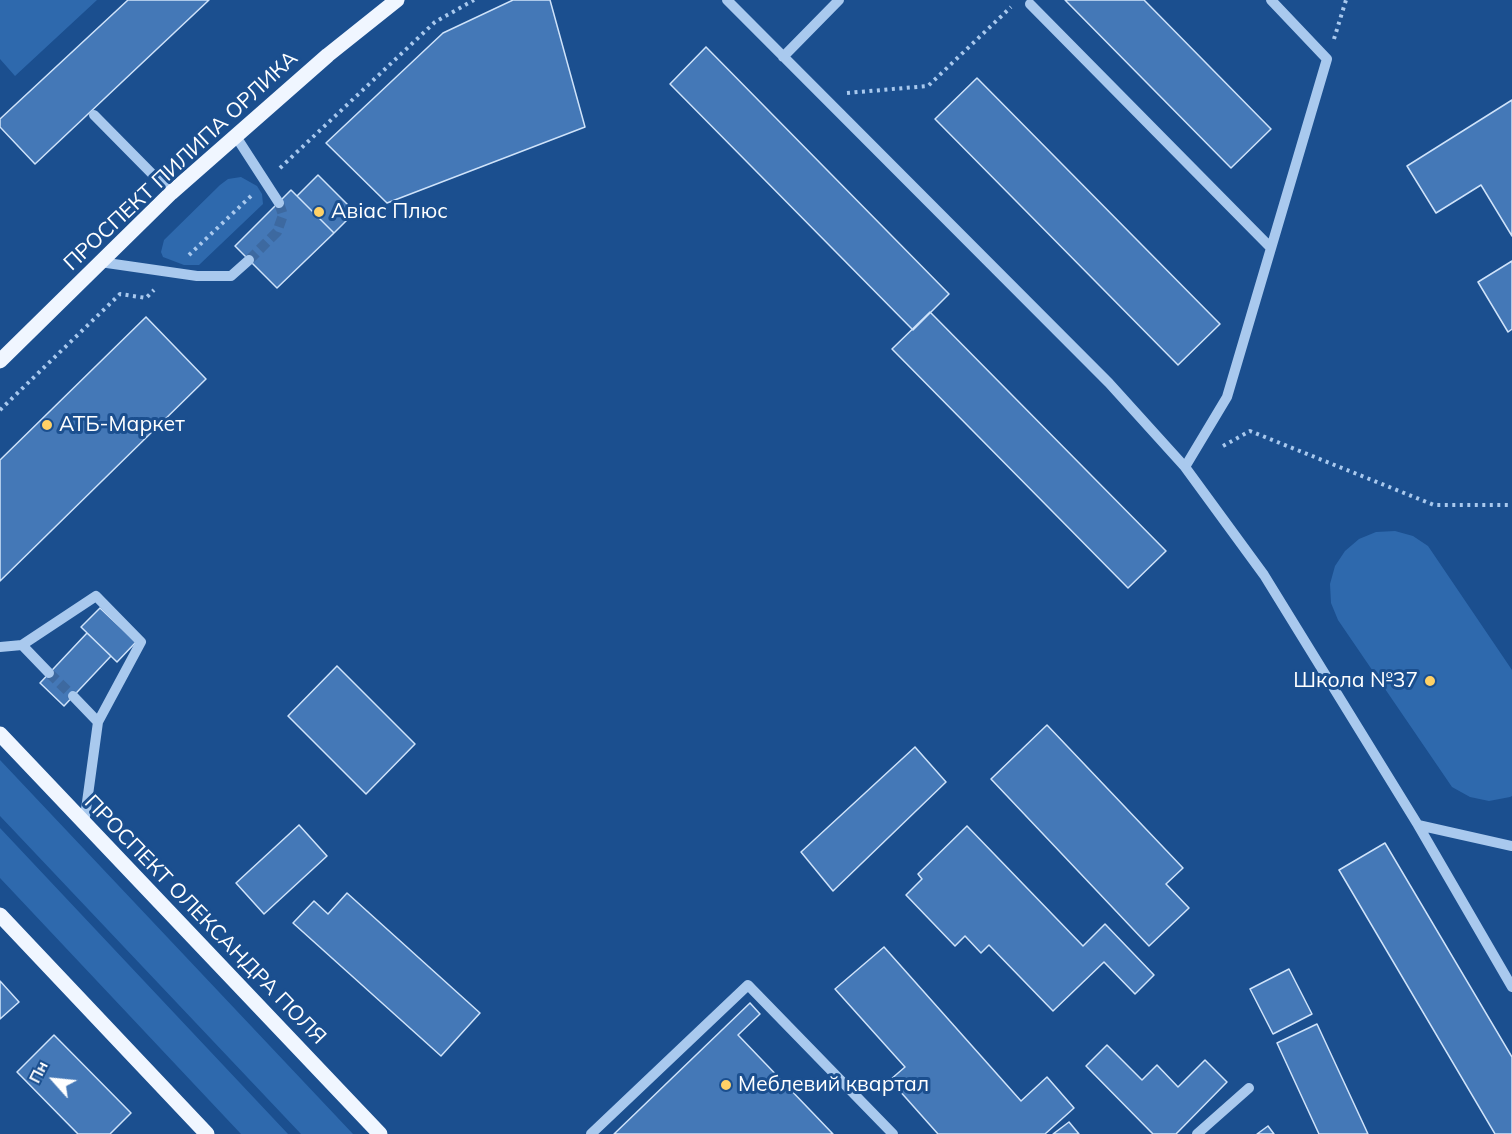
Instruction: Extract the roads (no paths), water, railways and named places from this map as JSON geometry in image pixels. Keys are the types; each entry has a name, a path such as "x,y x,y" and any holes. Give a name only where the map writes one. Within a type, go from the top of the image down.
{"main road":[{"name":"ПРОСПЕКТ ПИЛИПА ОРЛИКА","path":"0,361 171,193 235,135 397,0"},
{"name":"ПРОСПЕКТ ОЛЕКСАНДРА ПОЛЯ","path":"0,734 380,1134"},
{"path":"0,915 207,1134"}],"lane":[{"path":"727,0 1109,383 1185,466 1264,576 1418,825 1512,987"},
{"path":"783,57 839,0"},
{"path":"1185,466 1227,397 1327,59 1271,0"},
{"path":"1025,2 1271,248"},
{"path":"94,116 171,193"},
{"path":"235,135 279,203"},
{"path":"100,262 172,272 231,276 249,260"},
{"path":"0,647 22,645 96,596 141,642 98,722 84,824"},
{"path":"22,645 49,673"},
{"path":"73,696 98,722"},
{"path":"1418,825 1512,846"},
{"path":"591,1134 748,985 893,1134"},
{"path":"1197,1134 1249,1088"}],"tunnel":[{"path":"249,260 277,232 283,215 279,203"},
{"path":"49,673 73,696"}],"place":[{"name":"Авіас Плюс","path":"319,212"},
{"name":"АТБ-Маркет","path":"47,425"},
{"name":"Школа №37","path":"1430,681"},
{"name":"Меблевий квартал","path":"726,1085"}]}
